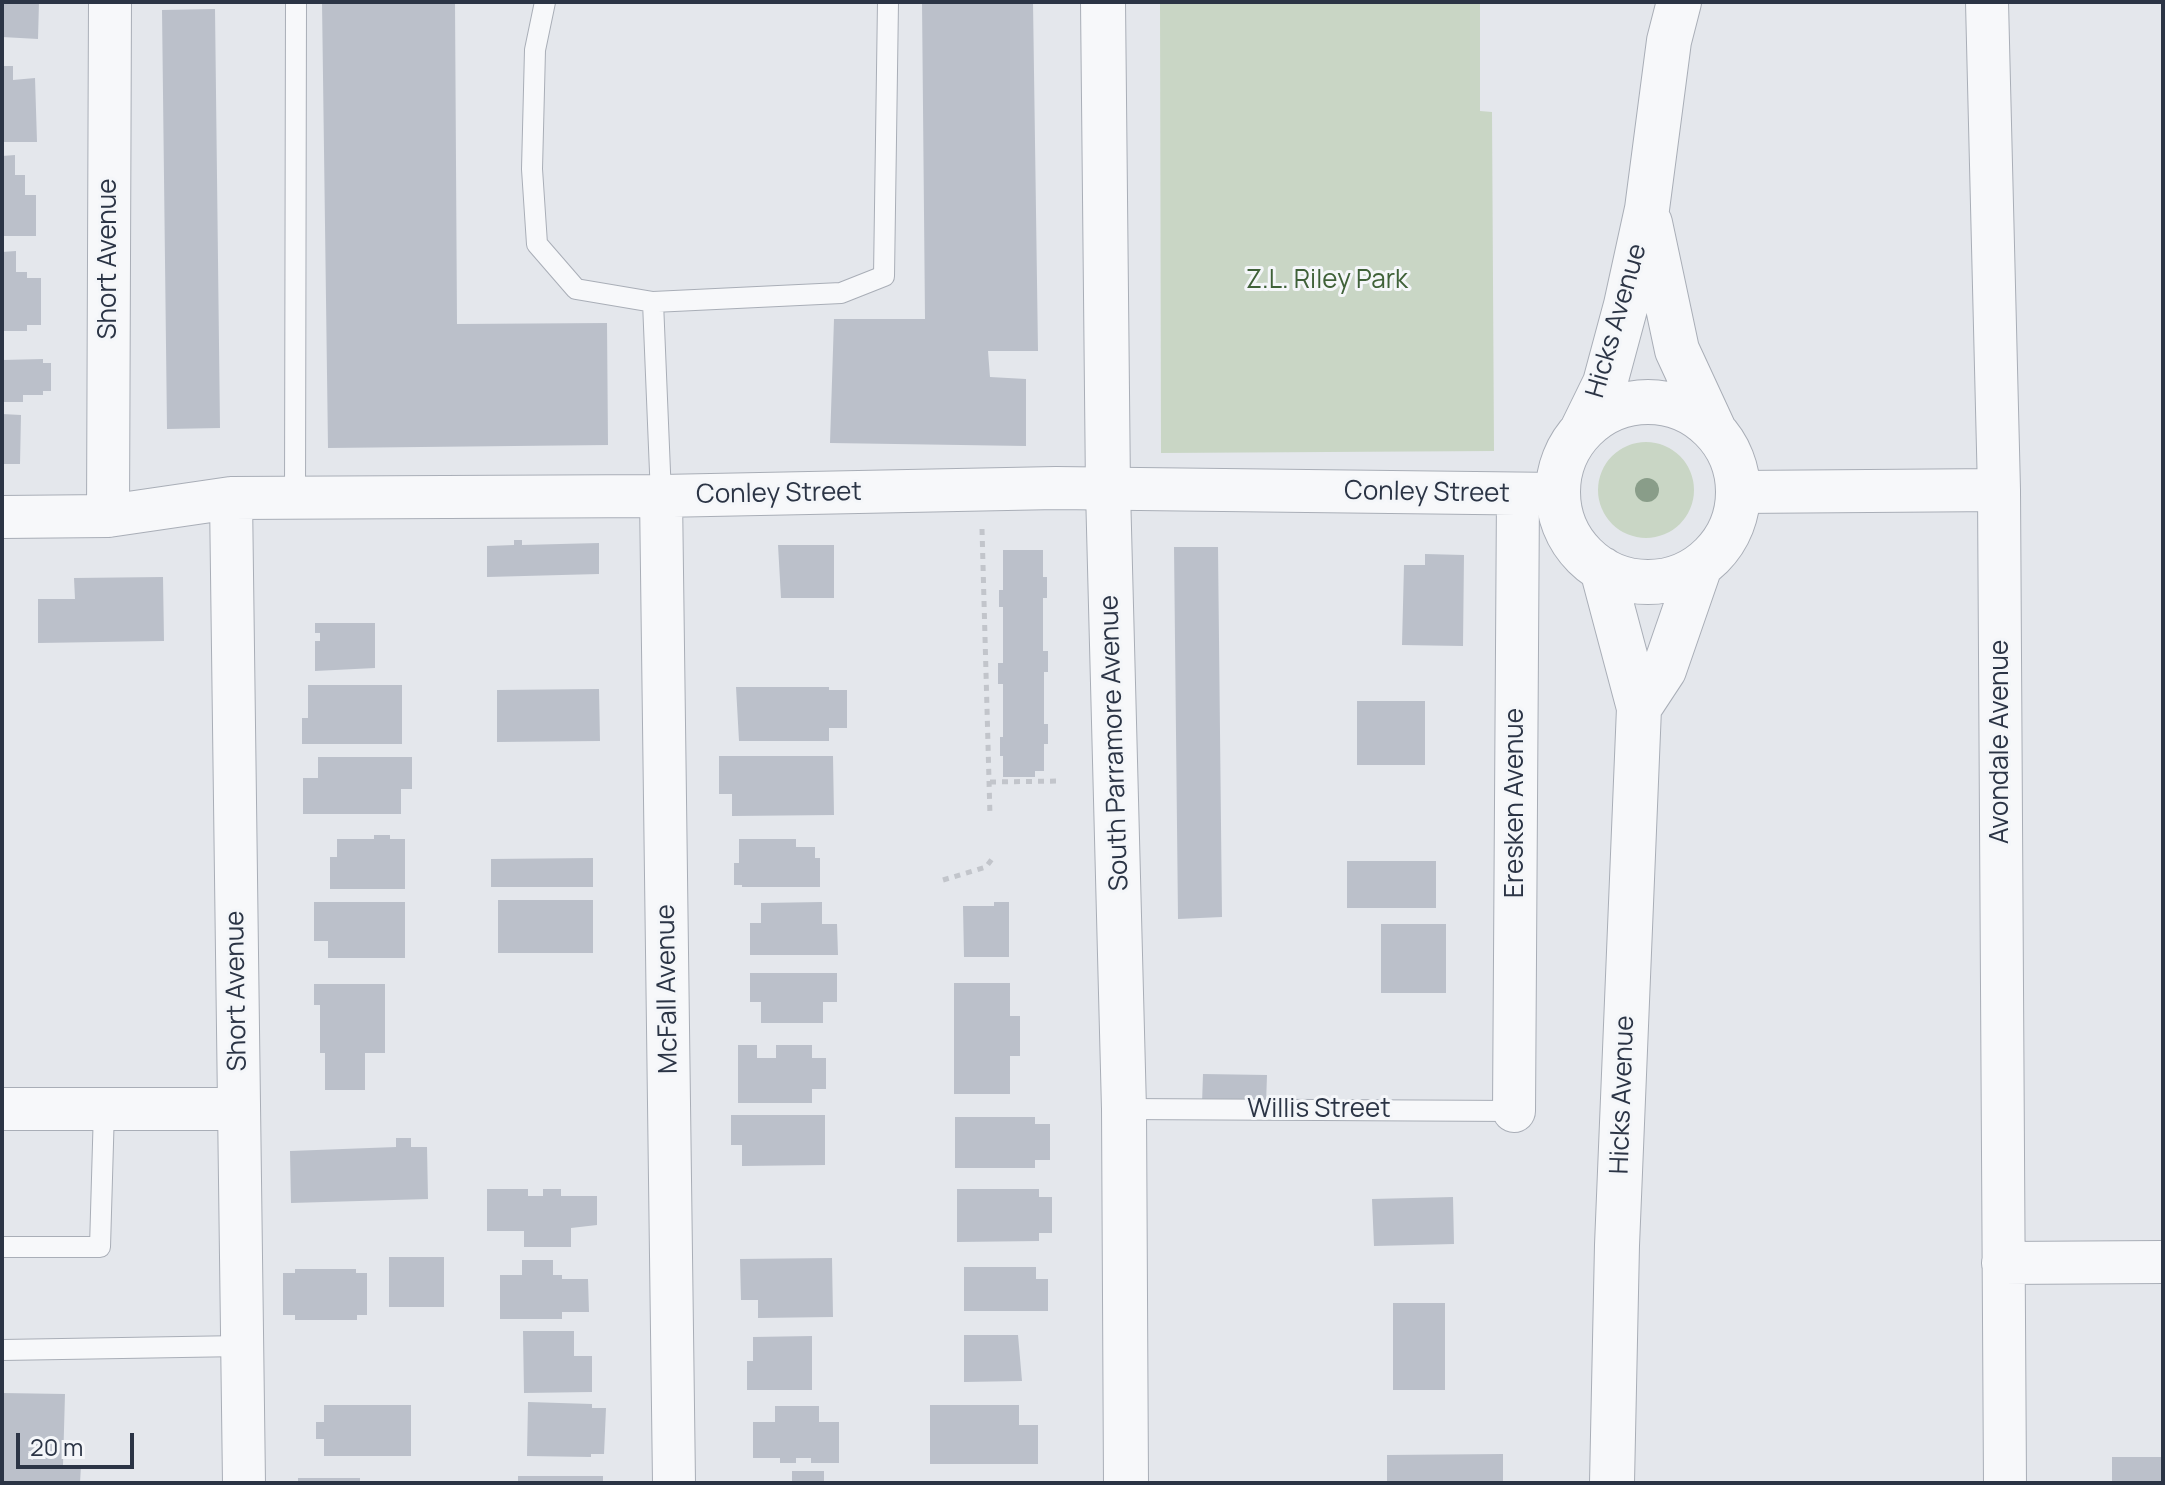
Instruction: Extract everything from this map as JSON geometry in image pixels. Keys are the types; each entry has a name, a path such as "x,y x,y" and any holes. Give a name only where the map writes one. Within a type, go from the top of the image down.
{"street":[{"name":"Short Avenue","path":"108,516 110,2"},
{"name":"South Parramore Avenue","path":"1103,2 1108,490 1124,1109 1126,1483"},
{"name":"Hicks Avenue","path":"1582,430 1605,383 1626,305 1647,209 1669,41 1679,2"},
{"name":"Avondale Avenue","path":"1987,2 1999,490 2005,1483"},
{"name":"Hicks Avenue","path":"1647,209 1677,350 1714,430"},
{"path":"1640,402 1680,408 1699,417 1714,430 1733,459 1739,492 1730,531 1700,566 1676,577 1647,582 1623,579 1602,569 1585,556 1571,539 1562,517 1538,494 1562,464 1582,430 1598,417 1619,407 1640,402"},
{"name":"Conley Street","path":"2,517 108,516 231,498 661,496 1056,488 1538,494"},
{"path":"1739,492 1999,490"},
{"name":"Eresken Avenue","path":"1514,1111 1538,494"},
{"name":"McFall Avenue","path":"661,496 674,1483"},
{"name":"Short Avenue","path":"231,498 244,1483"},
{"path":"1639,708 1664,670 1700,566"},
{"name":"Hicks Avenue","path":"1602,569 1639,708 1617,1245 1612,1483"},
{"path":"2,1109 239,1109"},
{"path":"2003,1263 2163,1262"}],"lane":[{"path":"295,498 296,2"},
{"path":"545,2 535,50 532,169 537,244 576,289 653,302 841,293 884,276 888,2"},
{"path":"653,302 661,496"},
{"path":"2,1247 100,1247 104,1109"},
{"name":"Willis Street","path":"1124,1109 1514,1111"},
{"path":"2,1350 242,1346"}],"path":[{"path":"981,522 990,816"},
{"path":"990,782 1061,781"},
{"path":"943,880 986,867 992,859"}],"green space":[{"name":"Z.L. Riley Park","path":"1160,2 1480,2 1480,111 1492,112 1494,451 1161,453"},
{"path":"1646,442 1664,446 1680,456 1690,472 1694,490 1690,508 1680,524 1664,534 1646,538 1628,534 1612,524 1602,508 1598,490 1602,472 1612,456 1628,446"}],"building":[{"path":"2,2 39,2 38,39 2,37"},
{"path":"322,2 455,2 457,324 607,323 608,445 328,448"},
{"path":"922,2 1033,2 1038,351 988,351 990,377 1026,379 1026,446 830,443 834,319 925,319"},
{"path":"215,9 220,428 167,429 162,10"},
{"path":"2,66 13,66 13,80 35,78 37,142 2,142"},
{"path":"15,155 15,175 25,175 25,195 36,195 36,236 2,236 2,156"},
{"path":"16,251 16,272 27,272 27,278 41,278 41,325 27,325 27,331 2,331 2,252"},
{"path":"43,359 43,363 51,363 51,391 43,391 43,395 23,395 23,402 2,402 2,360"},
{"path":"2,414 21,415 20,464 2,464"},
{"path":"514,540 522,540 522,545 599,543 599,574 487,577 487,546 514,545"},
{"path":"778,545 834,545 834,598 781,598"},
{"path":"1174,547 1218,547 1222,917 1178,919"},
{"path":"1003,550 1043,550 1043,577 1047,577 1047,598 1043,598 1043,651 1048,651 1048,672 1044,672 1044,724 1048,724 1048,744 1044,744 1044,771 1035,771 1035,777 1003,777 1003,756 1000,756 1003,684 998,684 998,663 1003,663 1003,607 999,607 999,590 1003,590"},
{"path":"1425,554 1464,555 1463,646 1402,645 1404,565 1425,565"},
{"path":"163,577 164,641 38,643 38,599 75,599 74,578"},
{"path":"315,623 375,623 375,668 315,671 315,641 320,641 320,633 315,633"},
{"path":"308,685 402,685 402,744 302,744 302,718 308,718"},
{"path":"736,687 829,687 829,690 847,690 847,728 829,728 829,741 739,741"},
{"path":"599,689 600,741 497,742 497,690"},
{"path":"1357,701 1425,701 1425,765 1357,765"},
{"path":"719,756 833,756 834,815 732,816 732,794 719,794"},
{"path":"318,757 412,757 412,789 401,789 401,814 303,814 303,778 318,778"},
{"path":"374,835 405,839 405,889 330,889 330,857 337,857 337,839 374,839"},
{"path":"739,839 796,839 796,847 815,847 815,858 820,858 820,887 734,885 734,863 739,863"},
{"path":"593,858 593,887 491,887 491,859"},
{"path":"1347,861 1436,861 1436,908 1347,908"},
{"path":"498,900 593,900 593,953 498,953"},
{"path":"314,902 405,902 405,958 328,958 328,941 314,941"},
{"path":"822,902 822,924 837,924 838,955 750,955 750,923 761,923 761,903"},
{"path":"994,902 1009,902 1009,957 964,957 963,906 994,906"},
{"path":"1381,924 1446,924 1446,993 1381,993"},
{"path":"750,973 837,973 837,1002 823,1002 823,1023 761,1023 761,1002 750,1002"},
{"path":"954,983 1010,983 1010,1016 1020,1016 1020,1056 1010,1056 1010,1094 954,1094"},
{"path":"314,984 385,984 385,1053 365,1053 365,1090 325,1090 325,1053 320,1053 320,1005 314,1005"},
{"path":"738,1045 757,1045 757,1058 776,1058 776,1045 812,1045 812,1058 826,1058 826,1089 812,1089 812,1103 738,1103"},
{"path":"1203,1074 1267,1075 1266,1105 1202,1104"},
{"path":"731,1115 825,1115 825,1165 742,1166 742,1145 731,1145"},
{"path":"955,1117 1035,1117 1035,1124 1050,1124 1050,1160 1035,1160 1035,1168 955,1168"},
{"path":"396,1138 411,1138 411,1147 427,1147 428,1199 291,1203 290,1151 396,1147"},
{"path":"487,1189 528,1189 528,1196 543,1196 543,1189 561,1189 561,1196 597,1196 597,1225 571,1228 571,1247 524,1247 524,1231 487,1231"},
{"path":"957,1189 1039,1189 1039,1197 1052,1197 1052,1233 1039,1233 1039,1241 957,1242"},
{"path":"1453,1197 1454,1244 1374,1246 1372,1199"},
{"path":"389,1257 444,1257 444,1307 389,1307"},
{"path":"832,1258 833,1317 758,1318 758,1300 741,1300 740,1259"},
{"path":"522,1260 553,1260 553,1275 562,1275 562,1279 588,1279 589,1312 562,1312 562,1319 500,1319 500,1275 522,1275"},
{"path":"964,1267 1036,1267 1036,1279 1048,1279 1048,1311 964,1311"},
{"path":"295,1269 356,1269 356,1273 367,1273 367,1315 357,1315 357,1320 295,1320 295,1315 283,1315 283,1273 295,1273"},
{"path":"1393,1303 1445,1303 1445,1390 1393,1390"},
{"path":"523,1331 574,1331 574,1356 592,1356 592,1392 524,1393"},
{"path":"964,1335 1018,1335 1022,1381 964,1382"},
{"path":"812,1336 812,1390 747,1390 747,1361 753,1361 753,1337"},
{"path":"2,1393 65,1394 63,1465 81,1465 80,1483 2,1483"},
{"path":"528,1402 592,1404 592,1408 606,1408 604,1454 591,1454 591,1457 527,1456"},
{"path":"324,1405 411,1405 411,1456 324,1456 324,1439 316,1439 316,1422 324,1422"},
{"path":"930,1405 1019,1405 1019,1425 1038,1425 1038,1464 930,1464"},
{"path":"775,1406 819,1406 819,1422 839,1422 839,1463 811,1463 811,1458 796,1458 796,1463 780,1463 780,1458 753,1458 753,1422 775,1422"},
{"path":"1503,1454 1503,1483 1387,1483 1387,1455"},
{"path":"2112,1457 2163,1457 2163,1483 2112,1483"},
{"path":"792,1471 824,1471 824,1483 792,1483"},
{"path":"518,1476 603,1476 603,1483 518,1483"},
{"path":"298,1478 360,1478 360,1483 298,1483"}]}
